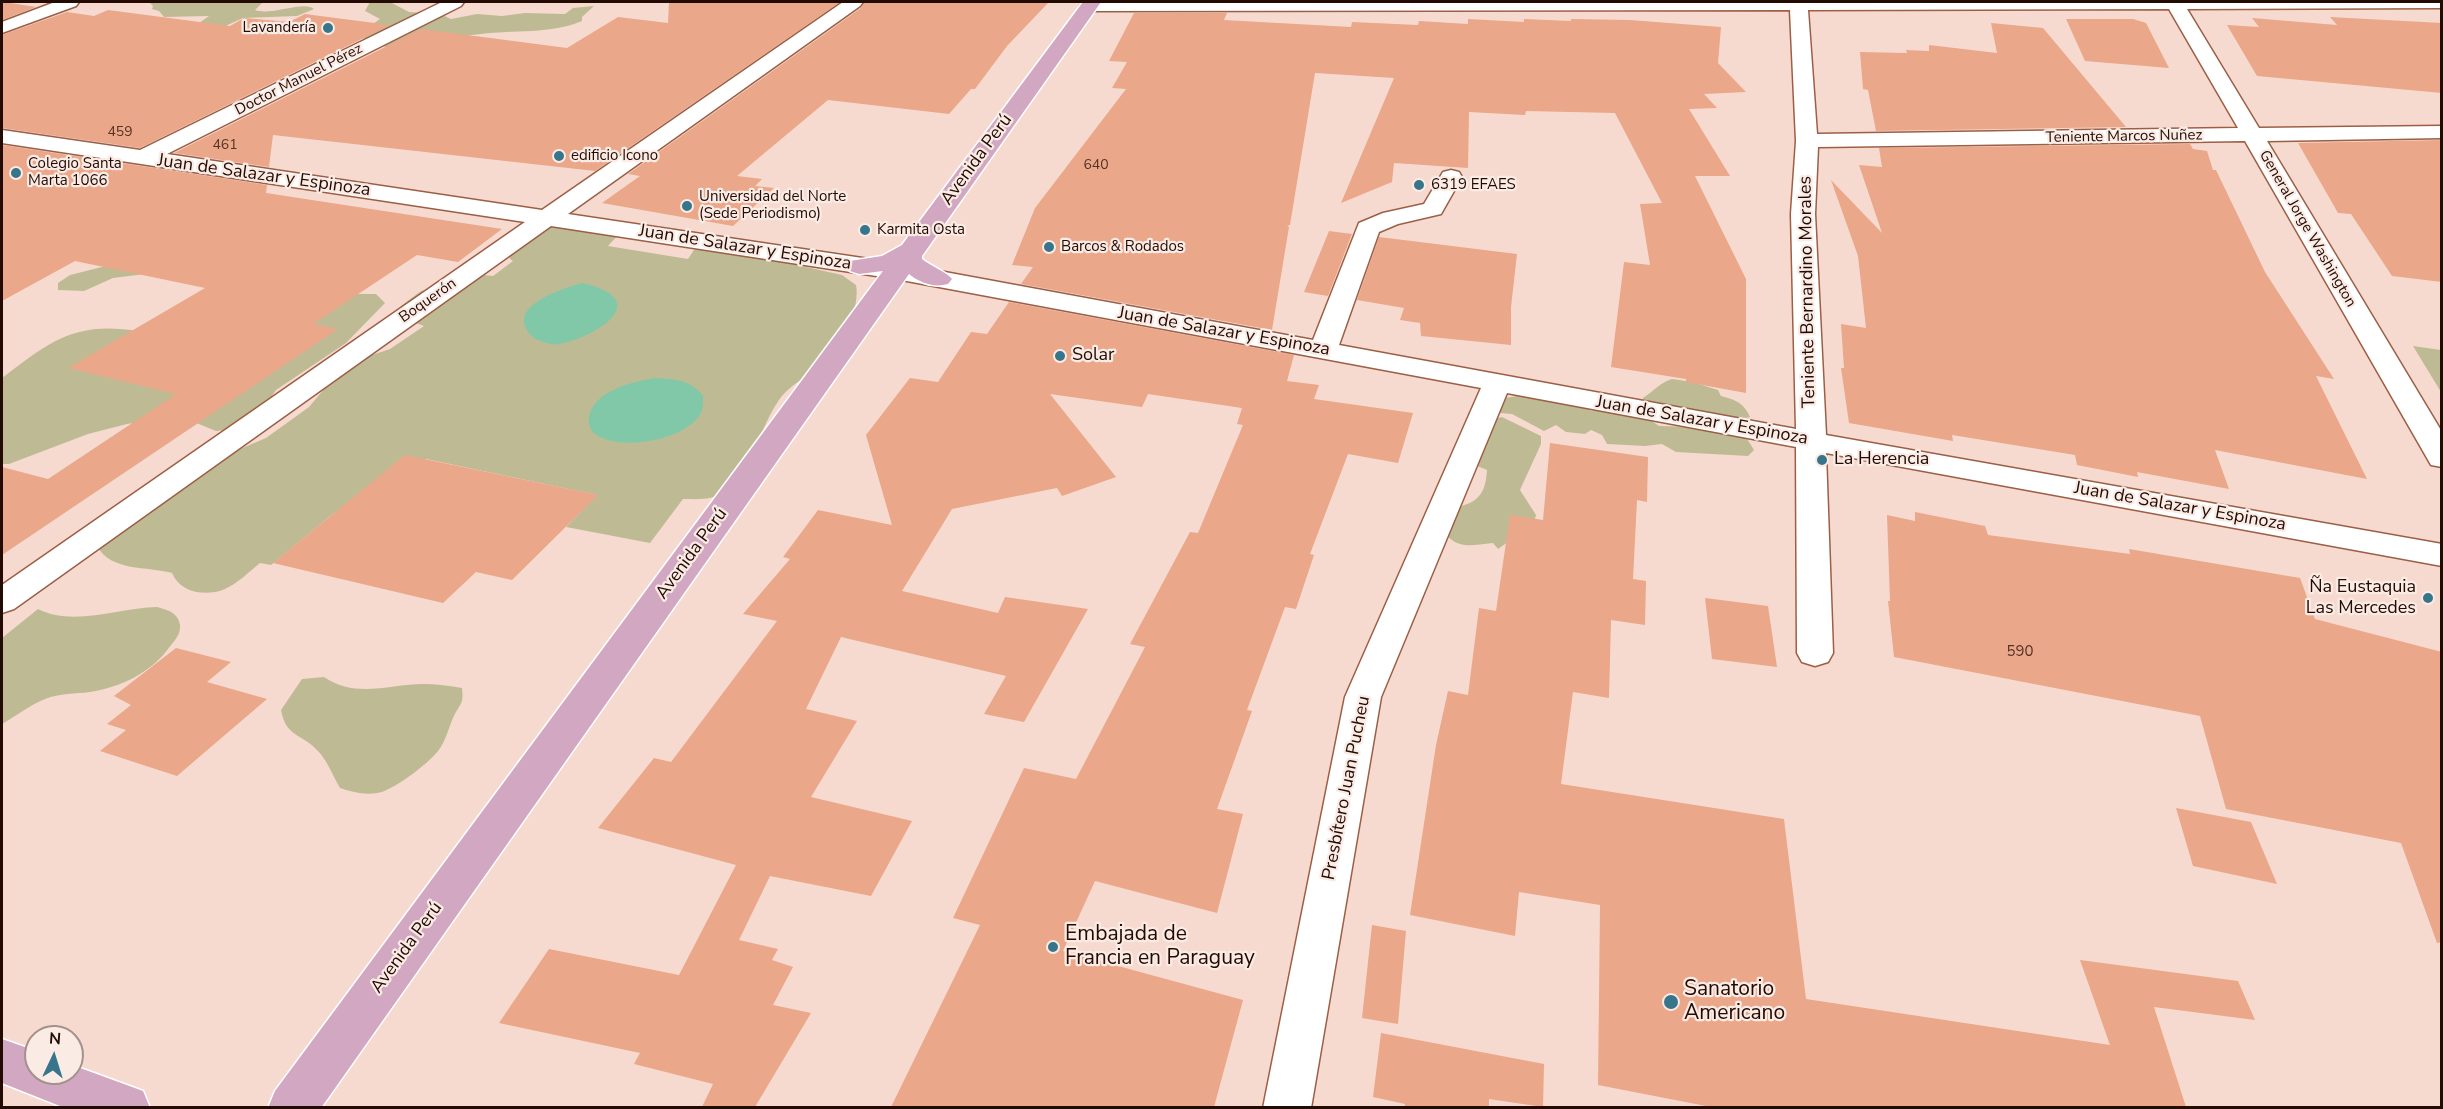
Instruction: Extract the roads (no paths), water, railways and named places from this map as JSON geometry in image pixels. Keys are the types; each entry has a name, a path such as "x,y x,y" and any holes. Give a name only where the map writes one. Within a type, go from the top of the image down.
{"main road":[{"name":"Avenida Perú","path":"293,1101 887,269 1091,4"},
{"path":"2,1061 126,1107"}],"street":[{"path":"2,28 70,2"},
{"name":"Doctor Manuel Pérez","path":"142,158 455,2"},
{"name":"Boquerón","path":"2,601 854,2"},
{"name":"General Jorge Washington","path":"2173,2 2442,458"},
{"path":"1091,4 2442,3"},
{"name":"Teniente Bernardino Morales","path":"1799,4 1807,141 1803,213 1815,653"},
{"name":"Teniente Marcos Nuñez","path":"1807,141 2442,132"},
{"name":"Juan de Salazar y Espinoza","path":"2,136 887,269 1811,441 2442,555"},
{"path":"1323,350 1368,228 1382,219 1416,215 1433,209 1451,177"},
{"name":"Presbítero Juan Pucheu","path":"1287,1107 1363,697 1497,383"}],"place":[{"name":"Lavandería","path":"328,28"},
{"name":"edificio Icono","path":"559,156"},
{"name":"Colegio Santa Marta 1066","path":"16,173"},
{"name":"6319 EFAES","path":"1419,185"},
{"name":"Universidad del Norte (Sede Periodismo)","path":"687,206"},
{"name":"Karmita Osta","path":"865,230"},
{"name":"Barcos & Rodados","path":"1049,247"},
{"name":"Solar","path":"1060,356"},
{"name":"La Herencia","path":"1822,460"},
{"name":"Ña Eustaquia Las Mercedes","path":"2428,598"},
{"name":"Embajada de Francia en Paraguay","path":"1053,947"},
{"name":"Sanatorio Americano","path":"1671,1002"}]}
